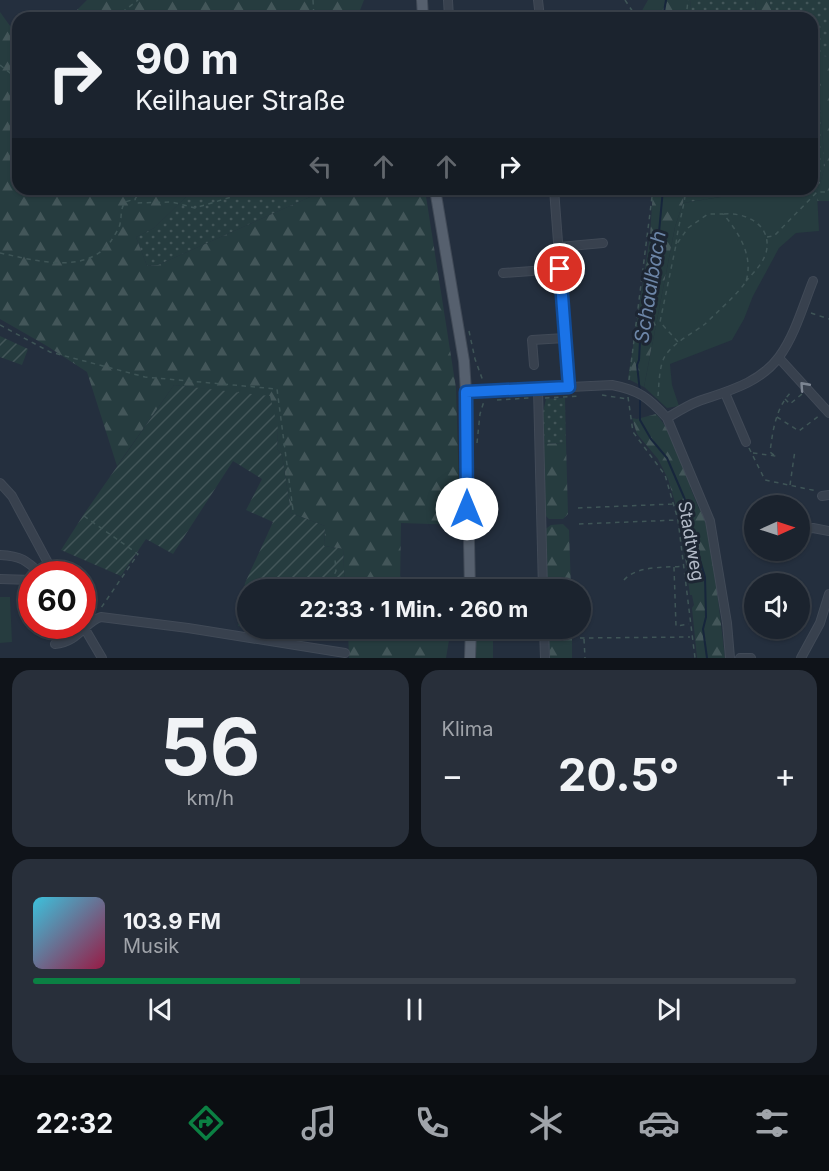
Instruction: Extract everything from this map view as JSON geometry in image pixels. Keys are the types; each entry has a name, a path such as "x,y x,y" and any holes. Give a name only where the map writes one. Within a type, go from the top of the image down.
{"main road":[{"path":"436,195 464,362 470,579"},
{"path":"470,658 471,639"}],"street":[{"path":"555,195 569,387"},
{"path":"559,247 603,243"},
{"path":"503,273 560,269"},
{"path":"667,418 698,402 725,393 758,377 779,358 813,281"},
{"path":"534,365 532,340 565,338"},
{"path":"779,358 828,412"},
{"path":"466,392 538,393 569,387 612,385 631,389 656,406 667,418 710,521 730,658"},
{"path":"538,393 544,523 543,579"},
{"path":"725,393 746,442"},
{"path":"0,483 12,496 47,561"},
{"path":"810,528 829,531"},
{"path":"0,555 17,556 27,561"},
{"path":"0,579 18,580"},
{"path":"801,658 820,623 829,594"},
{"path":"96,619 100,617 188,628 345,653"},
{"path":"55,644 70,639"},
{"path":"91,639 102,658"},
{"path":"544,639 545,658"},
{"path":"740,658 751,658"}],"path":[{"path":"123,12 138,0"},
{"path":"0,65 12,74"},
{"path":"0,253 52,263 75,262 91,257 110,243 120,225 121,208 125,202 135,199 138,195"},
{"path":"135,199 136,203 172,202 195,208 238,195"},
{"name":"Stadtweg","path":"652,195 628,399 633,432 662,469 674,504 685,566 695,658"},
{"path":"679,343 660,322 685,195"},
{"path":"766,237 774,236 814,195"},
{"path":"656,406 665,356 729,301 759,267 766,252 766,237 759,225 748,216 734,213 708,214 688,228 676,245"},
{"path":"723,214 744,243 747,262 746,282"},
{"path":"801,310 829,319"},
{"path":"0,325 50,352 145,377 277,389 293,510"},
{"path":"784,398 790,404 807,390"},
{"path":"752,453 775,456 770,452 776,417 784,398 792,391"},
{"path":"495,400 538,393 578,396"},
{"path":"599,394 628,399"},
{"path":"776,417 799,431 828,412"},
{"path":"746,442 765,480 817,491 825,496"},
{"path":"790,485 795,450"},
{"path":"578,508 674,504"},
{"path":"84,516 138,554 96,617"},
{"path":"579,524 678,520"},
{"path":"332,579 336,571 335,560"},
{"path":"624,580 628,576 647,569 685,566"},
{"path":"674,567 676,626 690,624"},
{"path":"591,638 691,637"},
{"path":"584,639 585,658"}],"green space":[{"path":"87,0 364,0 359,12 75,12"},
{"path":"648,0 691,0 690,12 641,12"},
{"path":"691,0 755,0 757,12 690,12"},
{"path":"755,0 769,0 772,12 757,12"},
{"path":"769,0 829,0 829,57 818,56 818,12 772,12"},
{"path":"0,12 12,29 12,195 190,195 154,228 136,237 147,266 158,265 315,195 426,195 456,388 460,525 401,523 400,579 344,579 343,549 324,546 325,526 291,513 282,455 277,449 278,429 205,389 174,385 117,466 87,372 0,319"},
{"path":"818,56 829,57 829,201 817,201 818,189 825,167"},
{"path":"818,77 825,167 818,189"},
{"path":"190,195 315,195 158,265 147,266 136,237 154,228"},
{"path":"653,195 684,195 675,227 644,387 628,379 650,236"},
{"path":"684,195 733,195 683,203"},
{"path":"733,195 817,195 819,231 796,233 779,248 732,340 670,364 672,385 679,406 667,408 644,387 675,227 683,203"},
{"path":"0,336 28,349 22,365 0,357"},
{"path":"174,385 270,396 278,429 277,449 282,455 291,513 325,526 324,546 343,549 344,579 247,579 273,522 246,510 262,479 233,461 173,554 146,539 121,576 96,565 96,561 86,561 61,550"},
{"path":"565,398 566,443 542,444 543,412 546,399"},
{"path":"656,414 673,439 699,509 702,509 712,549 725,658 697,658 692,608 694,605 692,595 690,595 680,519 668,479 658,459 637,434 632,418 637,419"},
{"path":"566,443 568,514 563,519 549,519 544,514 542,444"},
{"path":"563,524 569,530 571,579 546,579 544,530 551,525"},
{"path":"0,597 10,597 12,642 0,643"},
{"path":"348,639 449,640 446,658 349,658"},
{"path":"475,639 493,639 493,658 474,658"},
{"path":"549,639 572,639 572,658 550,658"}],"waterway":[{"name":"Schaalbach","path":"664,12 666,0"},
{"name":"Schaalbach","path":"640,392 637,365 641,322 648,297 649,278 657,254 662,195"},
{"name":"Schaalbach","path":"640,397 640,420 651,439 667,458 686,502 705,577 706,617 703,629 707,658"}],"route":[{"path":"467,509 466,392 569,387 560,269"}]}
